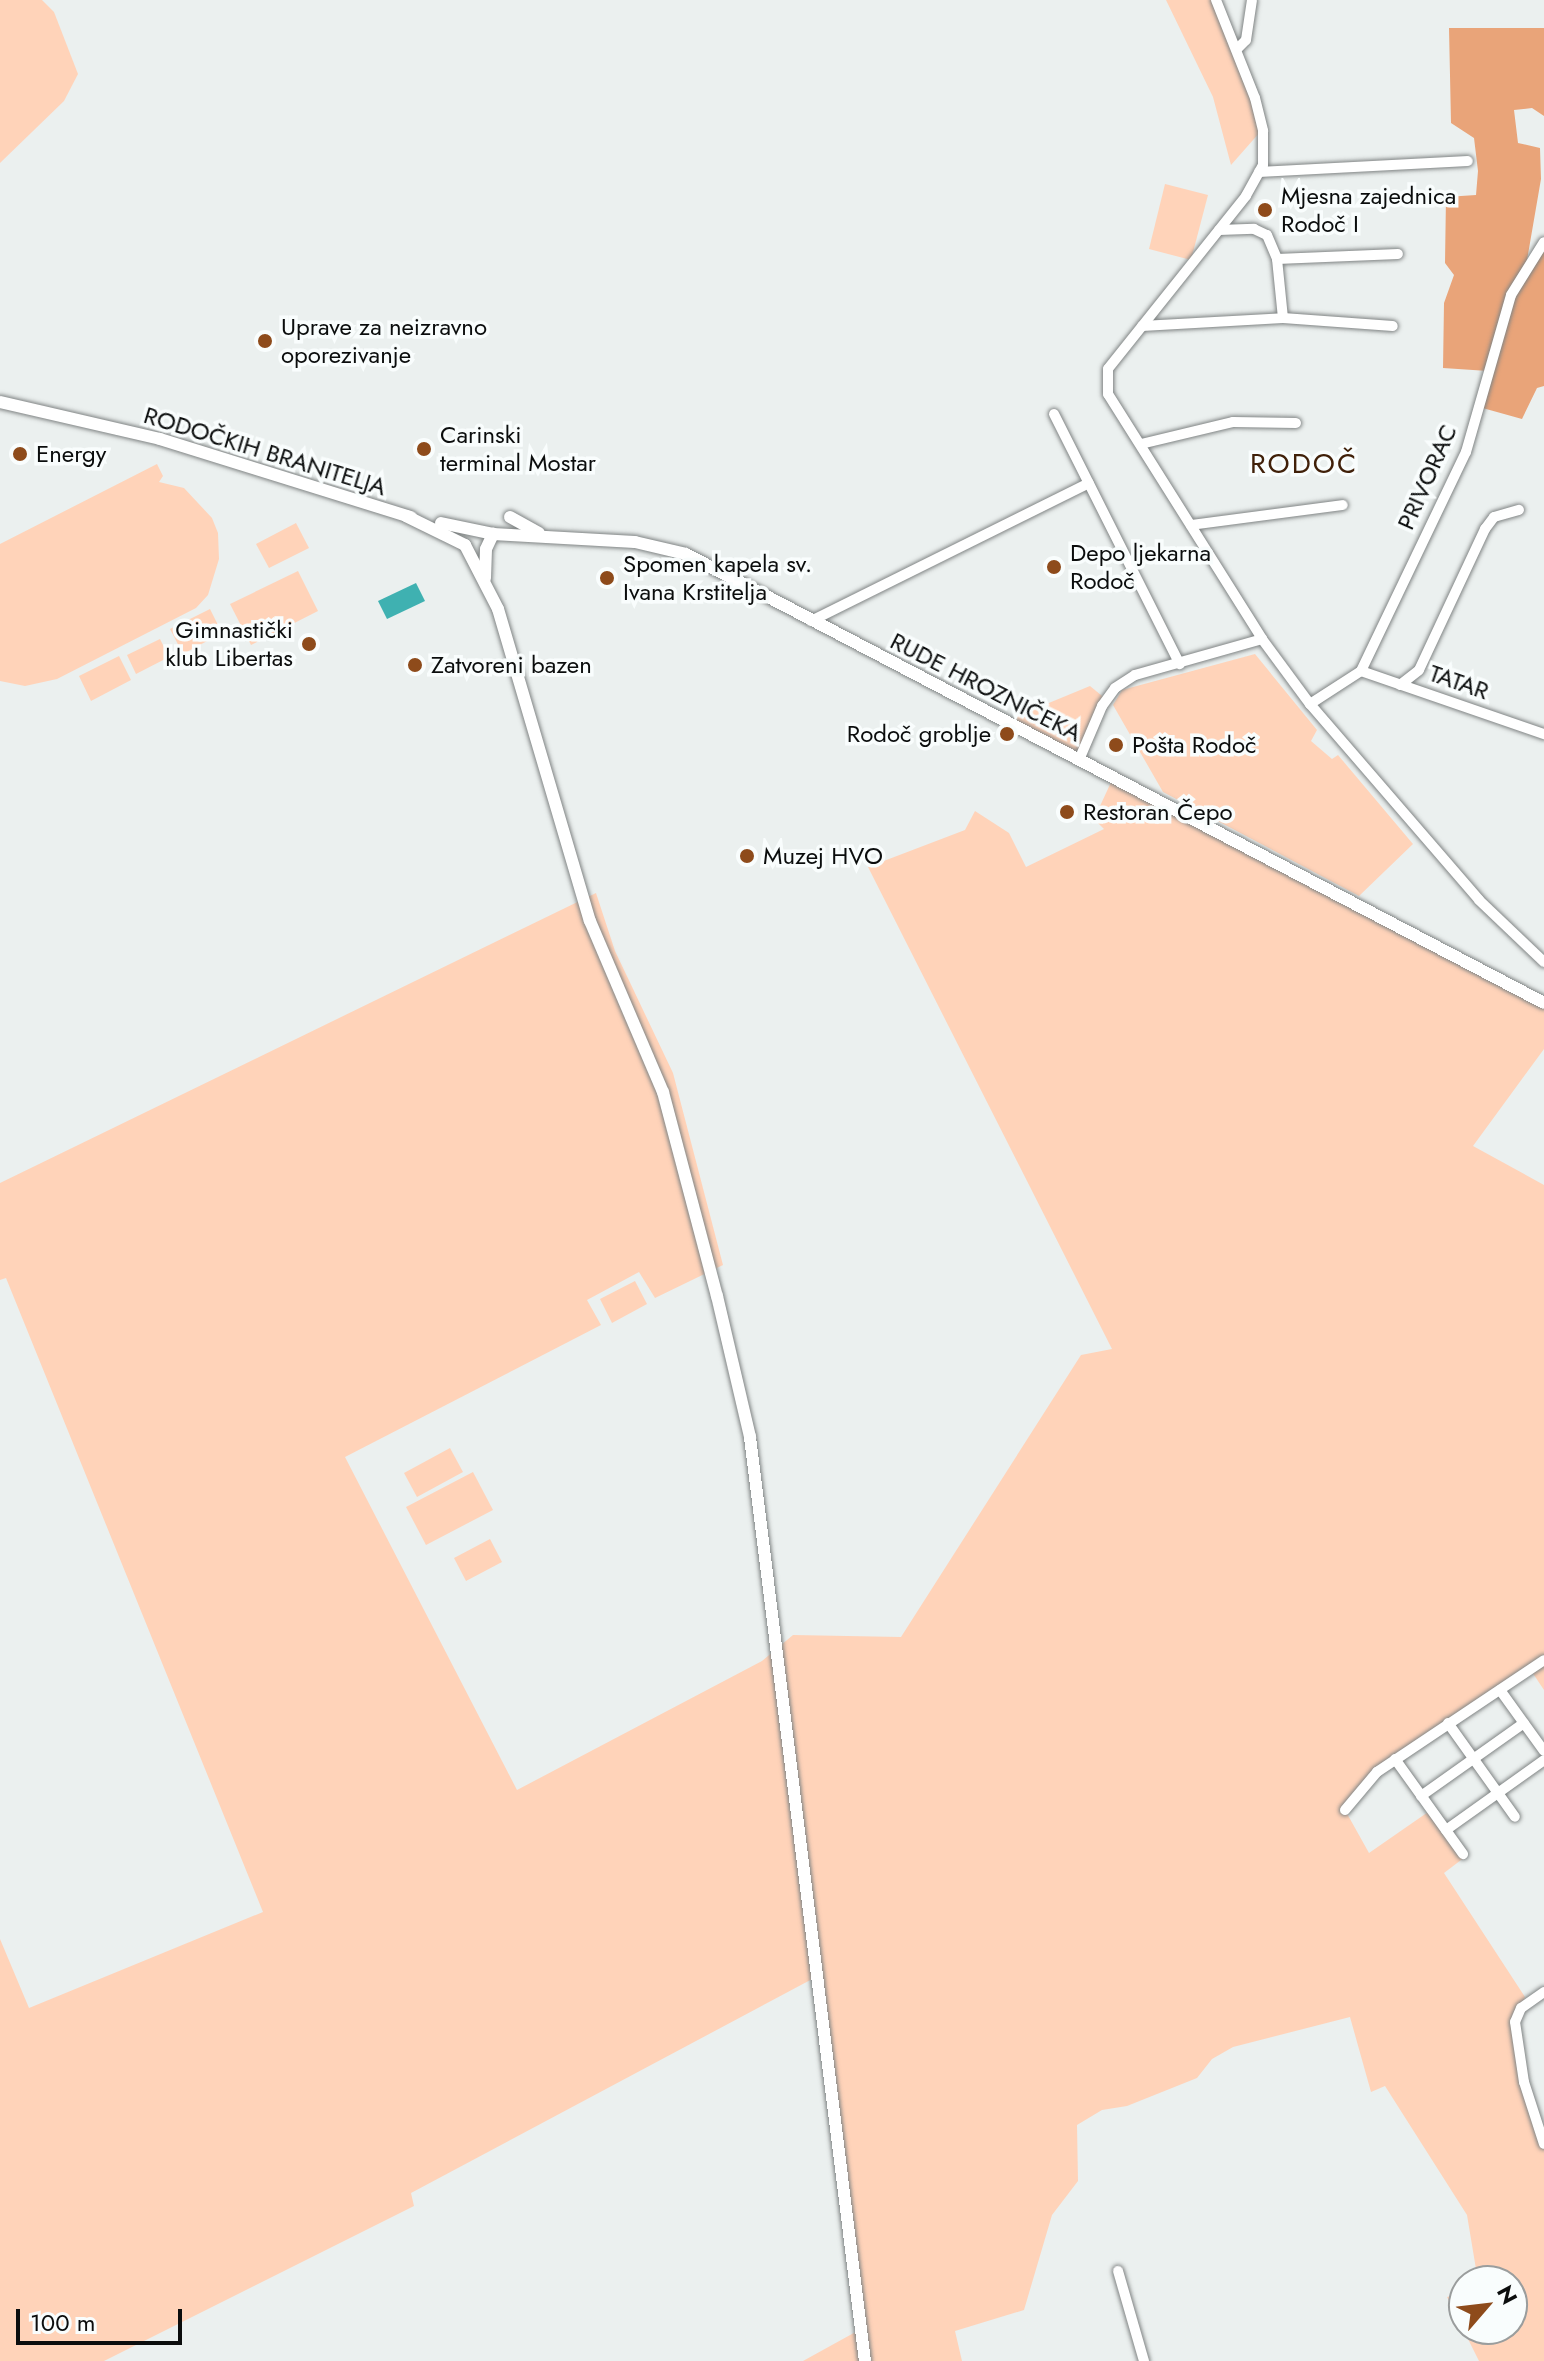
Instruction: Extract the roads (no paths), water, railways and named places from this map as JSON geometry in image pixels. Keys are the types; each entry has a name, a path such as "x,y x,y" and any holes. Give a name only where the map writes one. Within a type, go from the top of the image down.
{"street":[{"path":"1216,0 1238,48 1263,131 1259,172 1219,230 1106,376 1108,394 1262,639 1310,704 1479,900 1544,962"},
{"path":"1238,48 1246,40 1252,0"},
{"path":"1259,172 1468,161"},
{"path":"1219,230 1263,231 1277,259 1283,318"},
{"name":"PRIVORAC","path":"1361,671 1466,452 1511,295 1544,242"},
{"path":"1277,259 1398,254"},
{"path":"1142,326 1283,318 1393,326"},
{"name":"RODOČKIH BRANITELJA","path":"0,402 160,439 406,516 493,534 519,536"},
{"path":"1054,414 1180,664"},
{"path":"1141,444 1233,422 1296,423"},
{"path":"811,621 1089,483"},
{"path":"1191,525 1343,505"},
{"path":"1400,685 1419,670 1485,529 1494,517 1519,510"},
{"path":"406,516 451,533 472,556 515,654 547,786 590,921 663,1092 747,1422 865,2361"},
{"path":"510,517 554,537"},
{"path":"472,556 478,531"},
{"path":"486,585 486,549 493,534"},
{"name":"RUDE HROZNIČEKA","path":"519,536 663,546 1544,1003"},
{"path":"1079,760 1115,688 1135,675 1262,639"},
{"path":"1310,704 1361,671"},
{"name":"TATAR","path":"1361,671 1544,734"},
{"path":"1345,1810 1395,1759 1544,1660"},
{"path":"1500,1690 1544,1751"},
{"path":"1448,1723 1515,1817"},
{"path":"1421,1796 1524,1723"},
{"path":"1395,1759 1463,1854"},
{"path":"1446,1830 1544,1760"},
{"path":"1544,1992 1521,2008 1515,2022 1524,2082 1544,2144"},
{"path":"1118,2271 1144,2361"}],"water":[{"path":"416,583 425,601 387,619 378,601"}],"place":[{"name":"Mjesna zajednica Rodoč I","path":"1265,210"},
{"name":"Uprave za neizravno oporezivanje","path":"265,341"},
{"name":"Carinski terminal Mostar","path":"424,449"},
{"name":"Energy","path":"20,454"},
{"name":"Depo ljekarna Rodoč","path":"1054,567"},
{"name":"Spomen kapela sv. Ivana Krstitelja","path":"607,578"},
{"name":"Gimnastički klub Libertas","path":"309,644"},
{"name":"Zatvoreni bazen","path":"415,665"},
{"name":"Rodoč groblje","path":"1007,734"},
{"name":"Pošta Rodoč","path":"1116,745"},
{"name":"Restoran Čepo","path":"1067,812"},
{"name":"Muzej HVO","path":"747,856"}],"district":[{"name":"RODOČ","path":"1304,464"}]}
